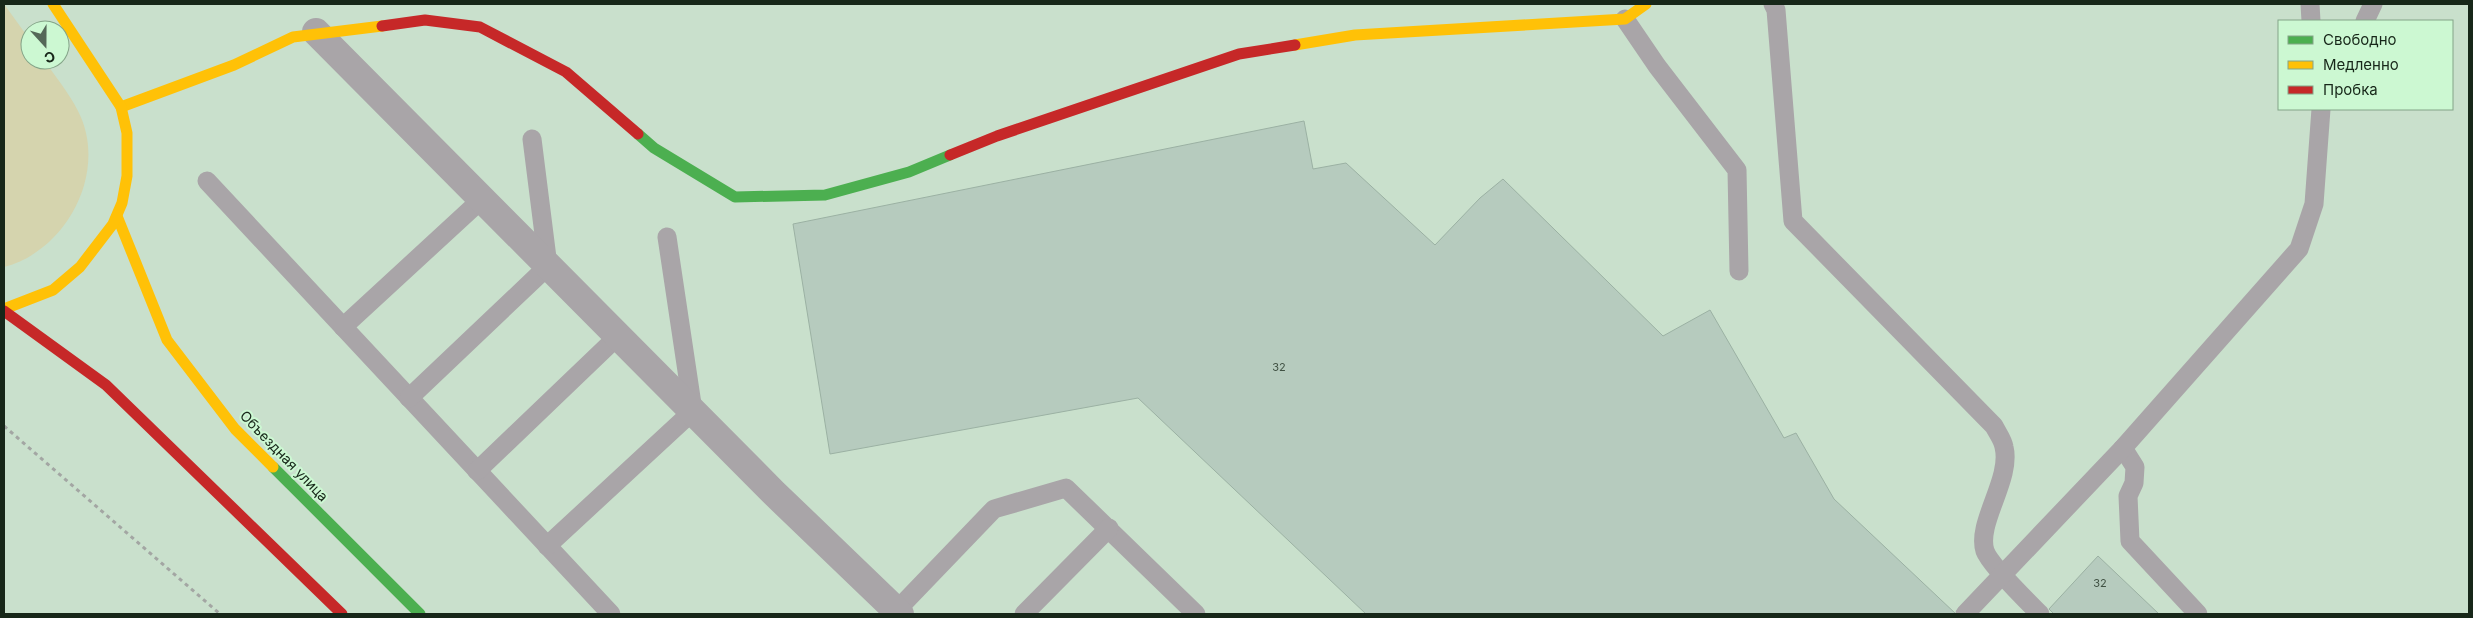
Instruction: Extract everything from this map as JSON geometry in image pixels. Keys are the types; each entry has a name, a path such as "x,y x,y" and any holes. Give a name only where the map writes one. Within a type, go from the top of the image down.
{"street":[{"path":"4,310 54,289 83,266 117,216 128,172 126,120 121,107 53,4"},
{"path":"121,107 234,65 293,37 316,32 425,20 480,27 566,72 654,148 735,197 825,195 909,172 997,136 1239,54 1355,35 1625,18 1646,4"},
{"path":"316,32 693,411 898,612"},
{"name":"Объездная улица","path":"117,216 167,340 235,430 420,614"},
{"path":"4,310 106,384 342,614"}],"lane":[{"path":"1773,4 1776,10 1794,221 1994,426 2004,447 2005,471 1985,528 1985,551 2008,582 2040,614"},
{"path":"2310,4 2311,20"},
{"path":"2365,20 2373,4"},
{"path":"1625,18 1657,66 1737,170 1739,271"},
{"path":"1965,614 2123,448 2299,249 2314,204 2321,110"},
{"path":"409,398 548,266 532,139"},
{"path":"207,181 612,614"},
{"path":"343,327 482,199"},
{"path":"547,546 693,411 667,237"},
{"path":"477,471 618,336"},
{"path":"2123,448 2135,467 2134,483 2128,496 2130,541 2198,614"},
{"path":"898,612 994,509 1066,488 1109,528 1191,612"},
{"path":"1024,614 1109,528"}],"path":[{"path":"4,426 220,614"}],"green space":[{"path":"4,4 20,26 20,70 51,70 78,111 86,134 88,158 85,183 76,206 63,226 46,244 27,258 4,267"}],"building":[{"path":"1304,121 1313,169 1346,163 1435,245 1480,198 1503,179 1663,336 1710,310 1784,438 1796,433 1834,499 1956,614 1366,614 1138,398 830,454 793,224"},
{"path":"2098,556 2159,614 2054,614 2049,609"}],"traffic: fast":[{"path":"638,134 654,148 735,197 825,195 909,172 950,155"},
{"path":"273,467 420,614"}],"traffic: slow":[{"path":"4,309 53,290 80,267 113,224 122,203 127,176 127,133 121,107 53,4"},
{"path":"1295,45 1355,35 1625,19 1646,4"},
{"path":"121,107 234,65 293,37 382,26"},
{"path":"117,216 167,340 235,429 273,467"}],"traffic: jam":[{"path":"382,26 425,20 480,27 566,72 638,134"},
{"path":"950,155 997,136 1239,54 1295,45"},
{"path":"4,311 106,385 342,614"}]}
